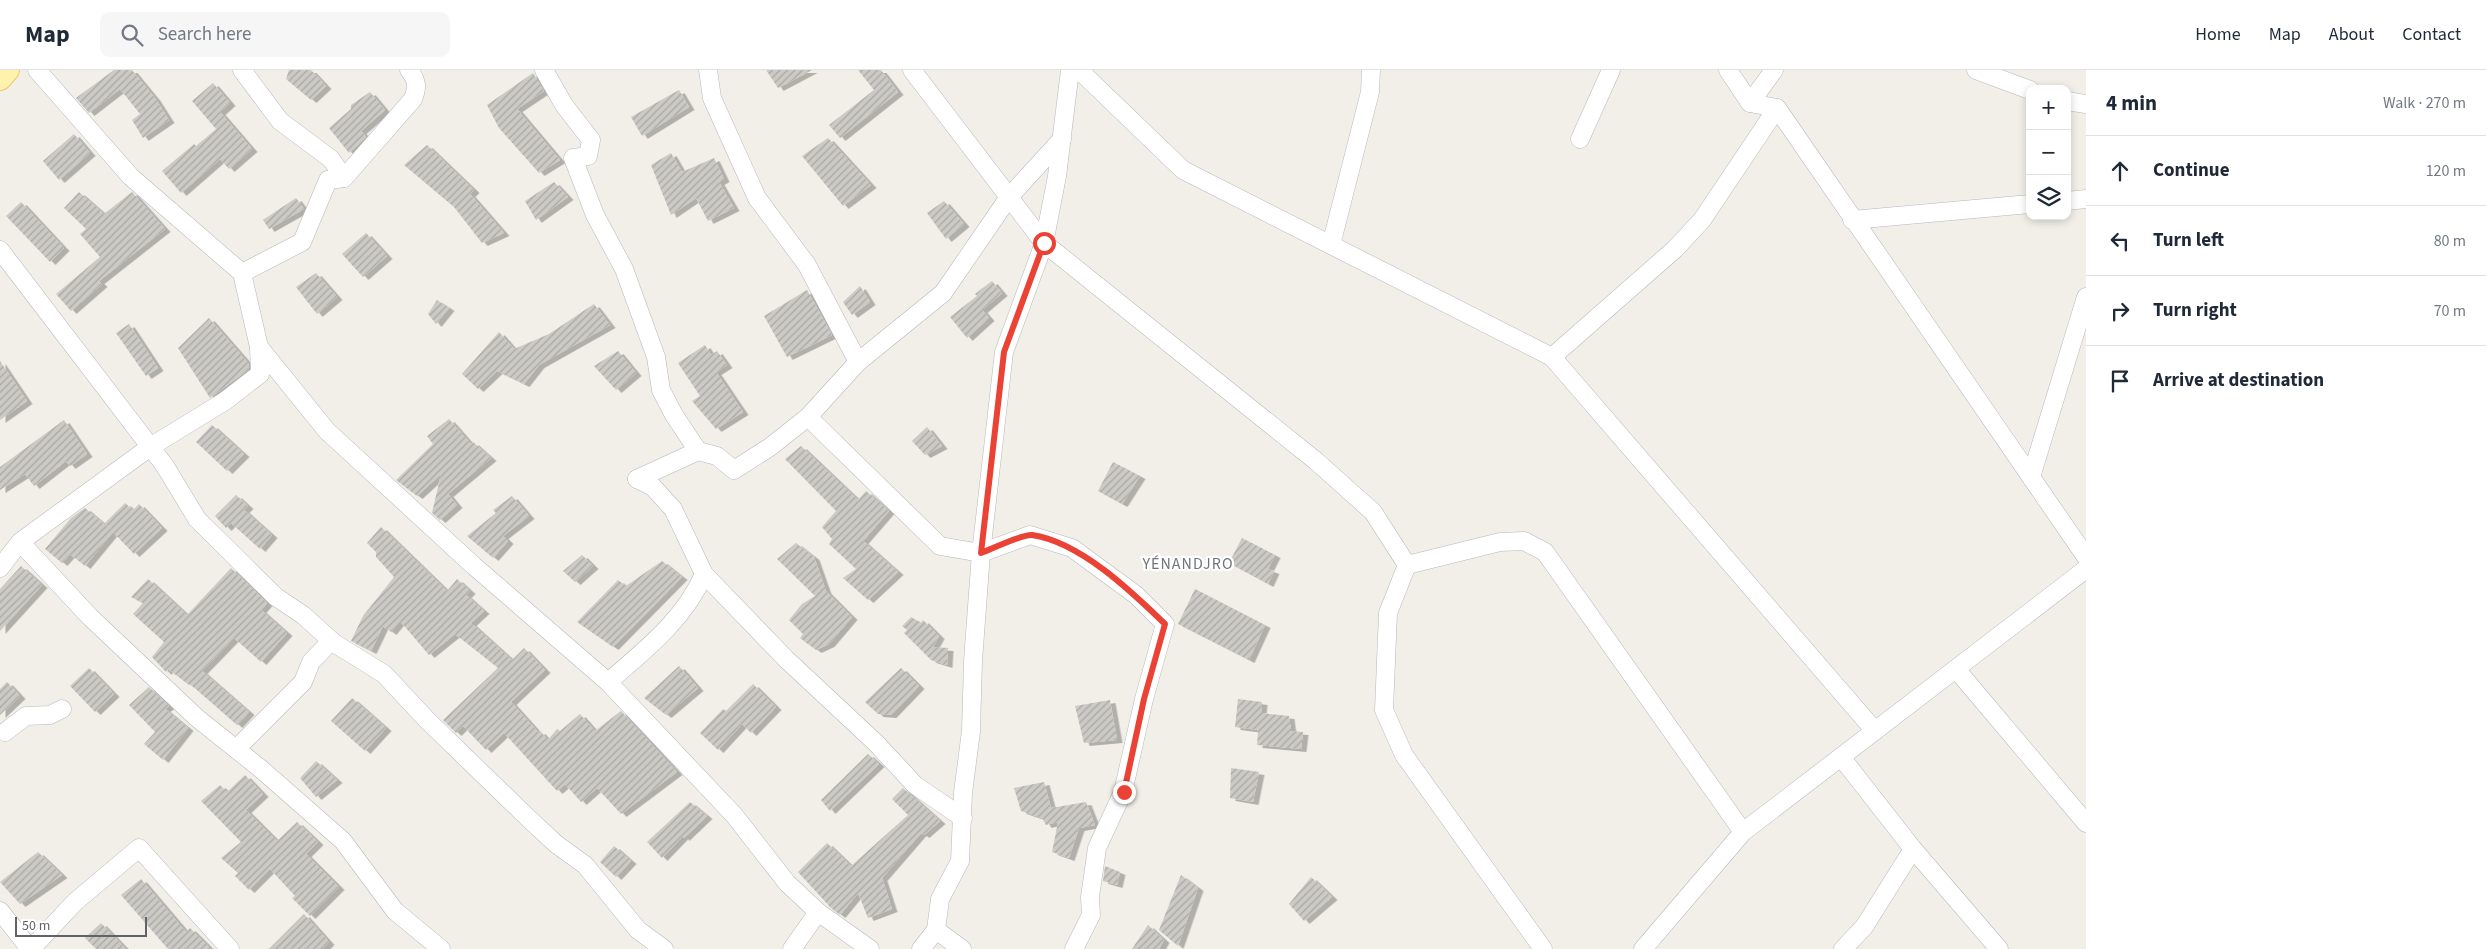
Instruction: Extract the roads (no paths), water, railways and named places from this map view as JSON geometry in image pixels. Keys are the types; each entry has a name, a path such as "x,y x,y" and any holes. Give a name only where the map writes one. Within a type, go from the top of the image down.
{"main road":[{"path":"0,79 8,70"}],"street":[{"path":"0,568 20,542 150,447 225,400 260,374 259,347 242,272 131,177 37,70"},
{"path":"242,70 280,121 331,159 344,178"},
{"path":"242,272 302,242 328,180 344,178 413,99 417,89 416,78 409,70"},
{"path":"544,70 564,105 591,140 588,156 573,158 595,215 624,268 656,357 661,390 674,415 698,451"},
{"path":"708,70 712,98 758,198 807,265 858,362"},
{"path":"912,70 1044,243 1316,461 1373,512 1407,564"},
{"path":"921,949 936,930 940,899 960,861 963,793 971,730 973,661 981,553 1004,352 1044,243 1062,139 1070,70"},
{"path":"1079,70 1183,170 1552,358 1875,731"},
{"path":"1331,244 1370,92 1372,70"},
{"path":"1580,139 1611,70"},
{"path":"1728,70 1750,103 1777,108 1852,220 2086,557"},
{"path":"1750,103 1774,70"},
{"path":"1976,70 2026,89"},
{"path":"2071,102 2086,104"},
{"path":"1552,358 1675,249 1702,220 1777,108"},
{"path":"963,818 915,785 876,743 786,659 704,574 673,509 653,487 637,480 698,451 717,456 734,470 770,447 808,417 858,362 943,293 1009,197 1062,139"},
{"path":"2071,201 2086,200"},
{"path":"1852,220 2026,204"},
{"path":"0,250 165,466 197,519 276,597 303,615 331,641 384,674 427,720 527,817 556,844 585,865 638,930 664,949"},
{"path":"2031,477 2086,297"},
{"path":"259,347 327,432 474,566 608,682 734,815 787,883 818,912 868,949"},
{"path":"808,417 940,546 981,553 1030,535 1072,548 1136,595 1165,624 1144,699 1124,792 1097,848 1090,897 1091,915 1074,949"},
{"path":"1407,564 1500,542 1524,541 1545,552 1743,832"},
{"path":"20,542 90,617 197,718 343,841 395,911 441,949"},
{"path":"1407,564 1388,613 1384,710 1404,755 1543,949"},
{"path":"1643,949 1743,832 2086,569"},
{"path":"608,682 655,642 696,594 704,574"},
{"path":"236,749 303,682 311,662 331,641"},
{"path":"1956,669 2086,823"},
{"path":"2,735 26,716 50,715 62,709"},
{"path":"1841,757 1913,849 1999,949"},
{"path":"0,911 31,949 76,902 140,848 230,949"},
{"path":"1843,949 1864,927 1913,849"},
{"path":"792,949 818,912"},
{"path":"936,930 962,949"}],"district":[{"name":"YÉNANDJRO","path":"1188,563"}]}
